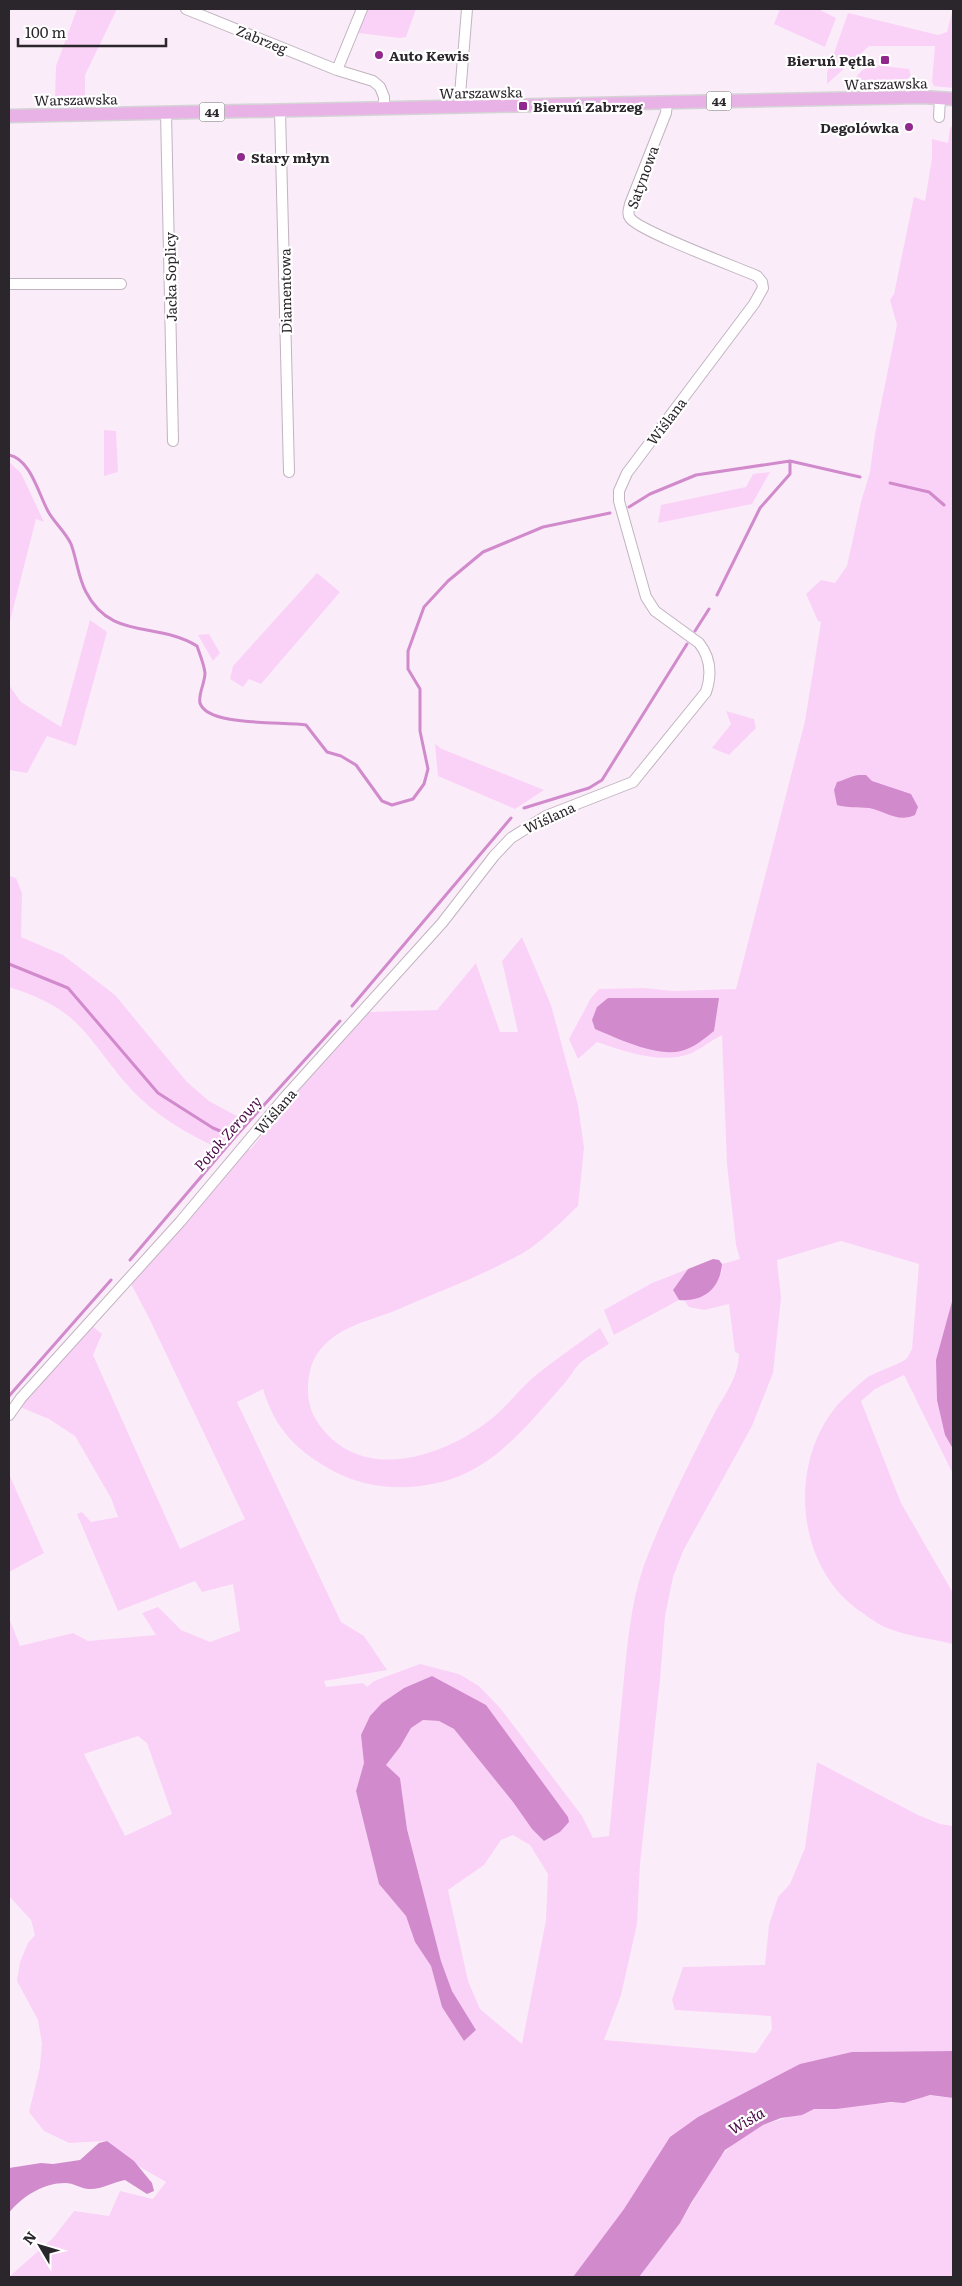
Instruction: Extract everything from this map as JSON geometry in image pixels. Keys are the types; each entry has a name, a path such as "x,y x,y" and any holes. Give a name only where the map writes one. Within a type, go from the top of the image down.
{"main road":[{"name":"Warszawska","path":"9,116 667,102 953,99"}],"street":[{"name":"Zabrzeg","path":"186,9 338,70 373,81 380,87 384,97 384,108"},
{"path":"338,70 362,9"},
{"path":"459,107 467,9"},
{"path":"939,117 940,98"},
{"name":"Satynowa","path":"667,102 666,113 628,212 631,220 650,232 688,247"},
{"name":"Diamentowa","path":"280,111 289,472"},
{"name":"Jacka Soplicy","path":"166,112 173,441"},
{"name":"Wiślana","path":"9,1415 21,1398 180,1222 285,1097 442,923 494,856 511,838 546,816 633,782 706,692 710,674 707,656 699,643 655,611 646,597 619,501 619,491 627,474 754,304 763,288 762,282 756,276 688,247"},
{"path":"9,284 121,284"}],"shaded area":[{"path":"77,9 117,9 85,75 85,99 55,99 56,66"},
{"path":"368,9 416,9 406,37 400,38 358,33"},
{"path":"780,9 818,9 836,18 825,47 774,24"},
{"path":"953,9 953,88 934,86 932,82 935,46 869,46 827,84 827,73 848,13 938,35 947,32"},
{"path":"873,65 909,69 911,76 903,83 852,87 859,73"},
{"path":"953,125 953,1298 945,1435 953,1449 953,1474 904,1375 875,1389 861,1401 901,1503 953,1593 953,1644 884,1627 864,1614 841,1595 824,1571 812,1543 806,1514 806,1484 811,1454 823,1427 840,1402 857,1386 877,1372 906,1359 912,1349 919,1264 841,1241 777,1260 781,1298 773,1373 752,1426 683,1551 673,1577 665,1616 640,1864 637,1924 621,1995 604,2040 756,2053 772,2029 771,2016 675,2010 672,2000 683,1967 765,1965 769,1925 778,1897 790,1884 805,1848 817,1762 918,1815 940,1824 953,1826 953,2051 852,2052 624,2209 573,2277 9,2277 53,2238 74,2211 109,2216 120,2191 153,2199 166,2182 140,2167 107,2141 69,2143 44,2131 29,2112 40,2067 42,2044 38,2020 17,1981 20,1962 28,1943 35,1935 31,1920 9,1896 9,1618 20,1646 73,1633 88,1641 156,1635 142,1613 158,1607 181,1630 210,1642 240,1631 233,1584 202,1592 195,1581 118,1611 77,1514 82,1512 91,1522 118,1517 111,1498 75,1436 49,1419 20,1407 92,1326 102,1334 93,1355 180,1549 245,1519 130,1282 248,1147 250,1150 266,1130 265,1128 369,1012 437,1010 476,963 500,1032 518,1032 502,961 522,937 551,1005 578,1105 584,1148 578,1206 538,1243 523,1253 477,1276 346,1329 337,1335 315,1357 309,1374 309,1402 315,1418 332,1439 352,1452 375,1459 398,1459 423,1455 447,1446 490,1420 536,1375 600,1328 609,1344 580,1363 533,1419 501,1450 484,1463 444,1481 420,1486 387,1487 365,1483 335,1472 299,1448 281,1428 268,1404 263,1389 237,1402 341,1622 364,1636 387,1670 324,1681 326,1687 363,1683 367,1687 374,1681 420,1664 459,1674 479,1686 501,1709 582,1816 593,1838 609,1836 628,1643 632,1612 639,1582 650,1549 667,1510 713,1416 730,1386 738,1363 739,1354 735,1352 729,1304 704,1310 689,1307 684,1300 693,1299 722,1272 722,1264 740,1259 736,1245 727,1164 722,1035 692,1053 668,1058 644,1056 597,1042 578,1059 569,1039 591,998 599,989 644,988 673,991 736,989 805,721 821,622 818,621 806,594 821,580 835,583 847,566 861,502 870,472 875,434 897,325 890,300 894,294 914,197 925,201 932,158 932,139 948,143 950,128","holes":["432,1676 569,1822 560,1832 544,1841 532,1829 513,1802 454,1729 439,1721 423,1720 411,1728 400,1747 385,1766 400,1778 407,1829 441,1961 452,1991 476,2030 464,2041 442,2007 431,1966 415,1942 406,1916 379,1884 356,1791 382,1703 404,1688","138,1736 147,1743 172,1814 125,1836 84,1754","513,1835 530,1845 548,1874 546,1920 522,2044 480,2009 468,1981 448,1890 484,1865 501,1840"]},
{"path":"104,430 116,431 118,472 104,476"},
{"path":"9,462 21,473 44,522 36,519 9,625"},
{"path":"770,472 752,504 658,523 661,505 746,487 753,474"},
{"path":"317,573 340,592 261,684 249,679 243,687 230,679 233,666"},
{"path":"90,620 107,632 76,746 47,736 27,773 9,770 9,685 21,702 61,727"},
{"path":"209,634 220,653 213,661 198,635"},
{"path":"726,711 754,719 756,728 729,755 712,748 731,724"},
{"path":"435,744 442,749 544,790 515,809 438,776"},
{"path":"9,876 16,878 22,893 21,937 63,955 115,995 187,1082 209,1101 244,1120 218,1148 182,1130 150,1107 130,1088 88,1036 66,1014 43,1000 9,987"},
{"path":"688,1269 673,1290 679,1300 614,1335 604,1310 652,1283"},
{"path":"9,1474 44,1553 9,1572"},
{"path":"925,2095 953,2098 953,2277 639,2277 687,2211 716,2161 736,2141 763,2125 814,2109 913,2101"}],"water":[{"path":"859,775 866,775 872,781 911,794 918,807 915,815 903,818 875,809 837,805 834,790 837,782"},
{"path":"608,998 719,998 714,1031 695,1045 681,1051 660,1052 638,1046 595,1029 592,1020 597,1007"},
{"path":"713,1259 719,1260 722,1264 721,1273 714,1287 696,1299 679,1300 673,1290 688,1269"},
{"path":"953,1298 953,1449 945,1435 937,1400 936,1360"},
{"path":"432,1676 486,1705 568,1817 569,1822 560,1832 544,1841 532,1829 513,1802 454,1729 439,1721 423,1720 411,1728 400,1747 386,1765 400,1778 407,1829 441,1961 452,1991 476,2030 464,2041 442,2007 431,1966 415,1942 406,1916 379,1884 356,1791 364,1763 361,1735 370,1716 382,1703 404,1688"},
{"name":"Wisła","path":"953,2051 953,2098 930,2095 904,2103 891,2102 836,2109 814,2109 802,2115 781,2118 763,2125 725,2150 680,2223 639,2277 573,2277 624,2209 670,2137 698,2117 800,2064 852,2052"},
{"path":"107,2141 134,2161 152,2183 154,2191 147,2194 125,2180 93,2189 68,2183 49,2185 27,2196 9,2213 9,2168 80,2160 99,2143"}],"waterway":[{"path":"9,455 17,458 29,471 49,513 69,540 83,586 96,607 108,618 122,624 166,634 197,646 205,673 200,703 206,711 217,716 248,722 306,725 327,752 341,756 356,765 382,801 392,805 413,799 424,784 428,769 420,731 420,689 408,669 408,651 424,607 448,581 483,552 543,527 610,513"},
{"path":"629,507 650,494 696,475 790,461 860,477"},
{"path":"717,595 760,508 790,474 790,461"},
{"path":"890,483 929,492 944,505"},
{"path":"695,631 709,609"},
{"path":"524,808 589,788 602,780 687,644"},
{"path":"352,1006 511,818"},
{"path":"9,964 68,988 158,1093 213,1128 235,1137"},
{"name":"Potok Zerowy","path":"130,1260 235,1137 340,1021"},
{"path":"9,1396 111,1280"}],"place":[{"name":"Auto Kewis","path":"379,55"},
{"name":"Bieruń Pętla","path":"885,60"},
{"name":"Bieruń Zabrzeg","path":"523,106"},
{"name":"Degolówka","path":"909,127"},
{"name":"Stary młyn","path":"241,157"}]}
